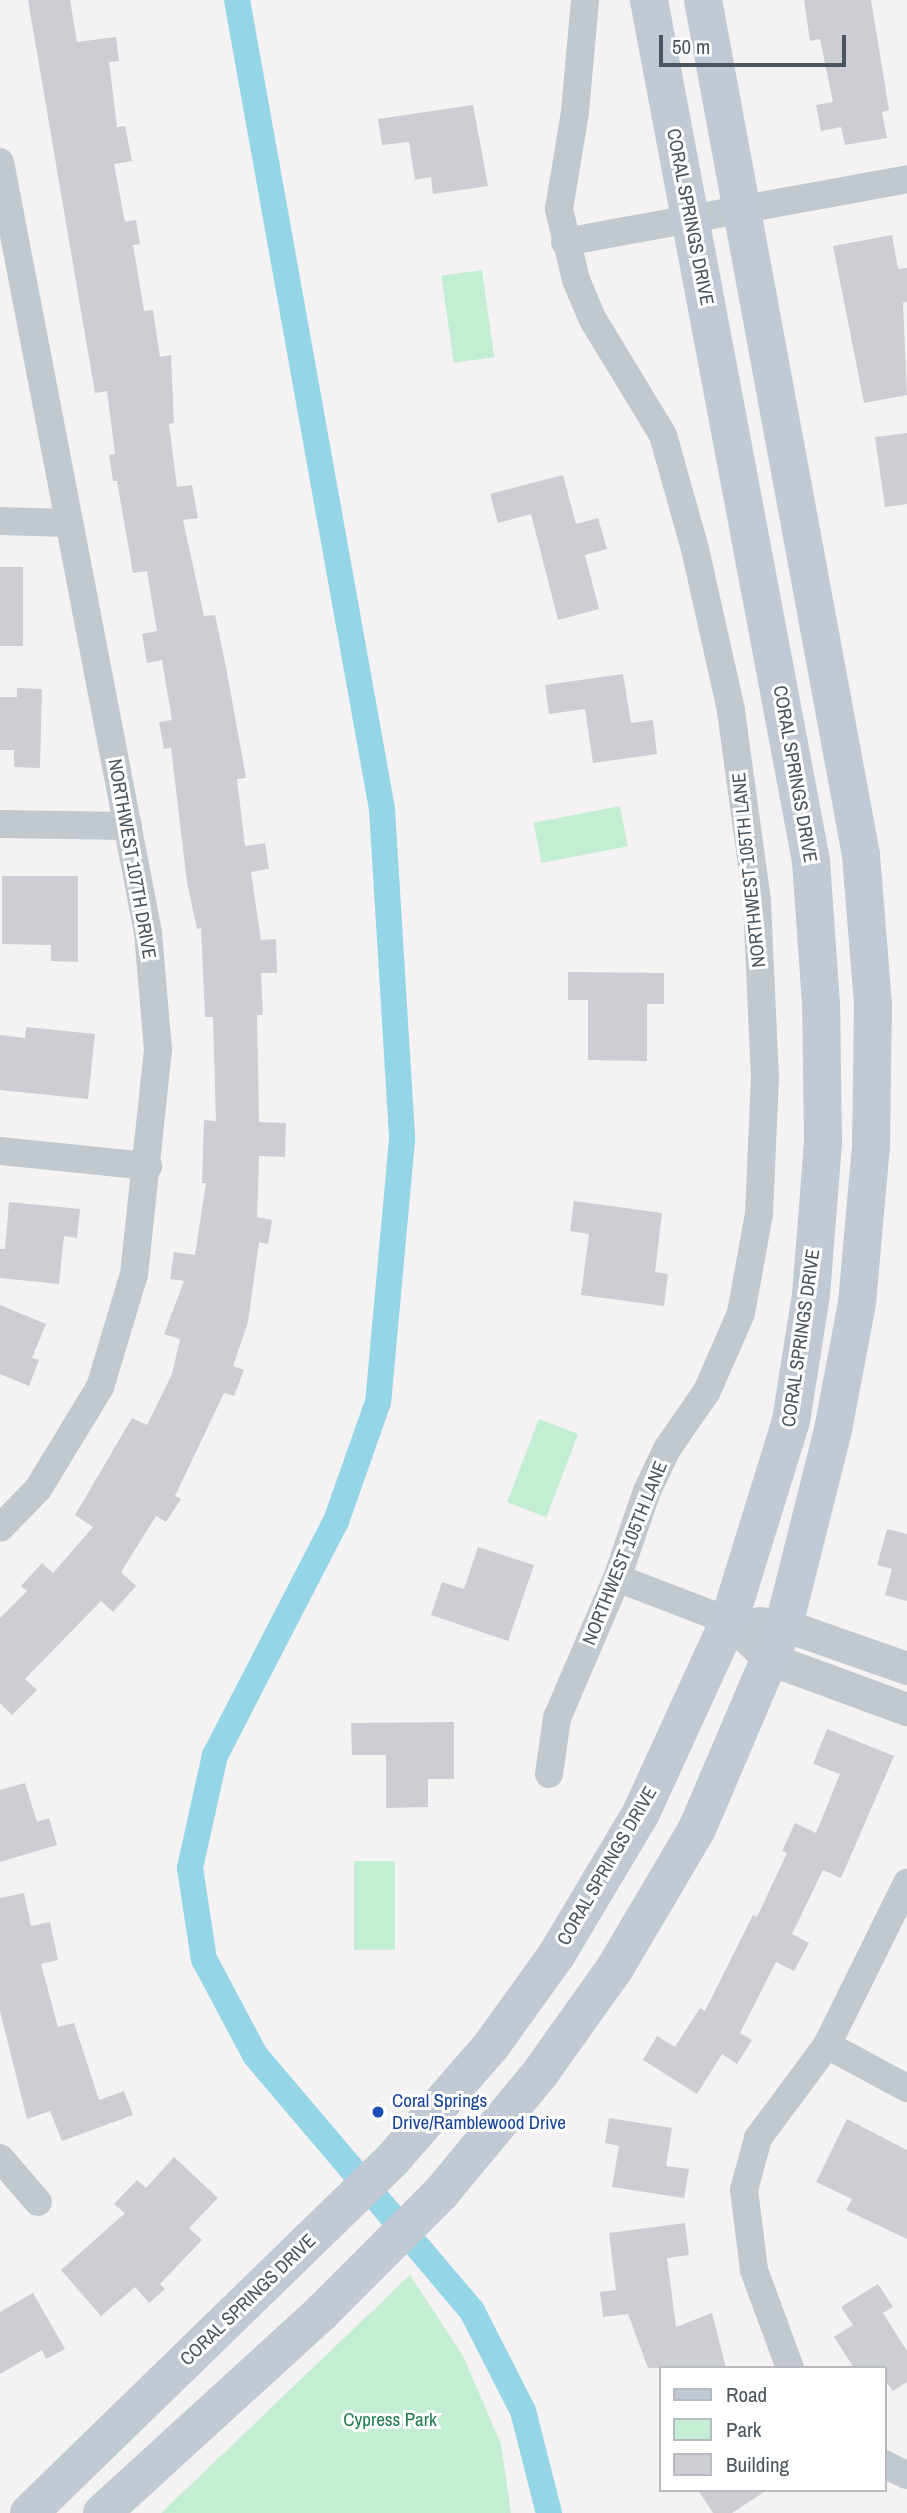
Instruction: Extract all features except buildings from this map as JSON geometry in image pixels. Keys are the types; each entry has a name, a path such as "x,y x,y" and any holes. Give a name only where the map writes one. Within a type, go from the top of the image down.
{"main road":[{"name":"CORAL SPRINGS DRIVE","path":"29,2513 393,2160 491,2046 557,1954 641,1812 729,1621 791,1420 811,1295 823,1142 821,1004 811,861 649,0"},
{"path":"102,2513 365,2268 441,2193 541,2072 615,1968 697,1829 777,1642 833,1430 857,1303 871,1146 873,1004 861,855 703,0"}],"street":[{"name":"NORTHWEST 105TH LANE","path":"549,1774 557,1718 617,1578 647,1491 667,1449 707,1391 741,1313 759,1214 764,1065 757,901 737,751 695,549 663,435 593,320 565,242 559,209 575,112 585,0"},
{"name":"NORTHWEST 107TH DRIVE","path":"0,162 148,933 158,1050 148,1166 134,1273 100,1387 38,1489 0,1528"},
{"path":"565,242 907,179"},
{"path":"0,521 68,523"},
{"path":"0,824 128,826"},
{"path":"0,1151 148,1166"},
{"path":"617,1578 777,1642 907,1709"},
{"path":"777,1642 907,1668"},
{"path":"789,2366 754,2270 746,2228 744,2190 758,2138 827,2045 907,1883"},
{"path":"827,2045 907,2088"},
{"path":"0,2158 38,2202"},
{"path":"886,2464 907,2475"}],"green space":[{"path":"482,270 494,357 454,363 441,276"},
{"path":"620,806 628,846 541,863 534,823"},
{"path":"539,1419 578,1434 546,1517 507,1502"},
{"path":"354,1861 395,1861 395,1950 354,1950"},
{"name":"Cypress Park","path":"410,2275 463,2356 501,2444 511,2513 161,2513"}],"waterway":[{"path":"237,0 382,809 402,1140 378,1402 336,1521 215,1755 190,1868 204,1959 255,2055 472,2311 523,2411 549,2513"}],"place":[{"name":"Coral Springs Drive/Ramblewood Drive","path":"378,2112"}]}
